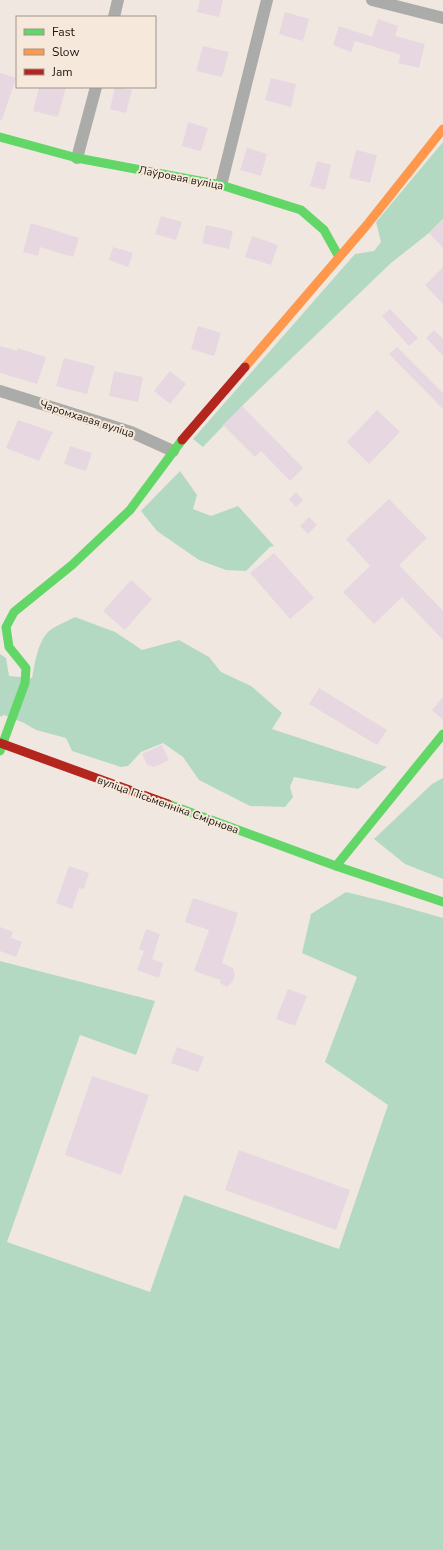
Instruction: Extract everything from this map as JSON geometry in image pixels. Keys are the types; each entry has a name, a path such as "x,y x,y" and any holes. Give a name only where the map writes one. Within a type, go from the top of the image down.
{"street":[{"path":"114,16 118,0"},
{"path":"221,185 267,0"},
{"path":"372,0 443,18"},
{"path":"77,158 96,88"},
{"path":"1,746 25,683 26,668 5,644 6,627 14,612 72,565 130,510 173,451 339,257 358,237 426,148 443,129"},
{"name":"Лаўровая вуліца","path":"0,137 77,158 221,185 301,210 324,230 339,257"},
{"name":"Чаромхавая вуліца","path":"0,391 130,432 173,451"},
{"path":"336,866 443,734"},
{"name":"вуліца Пісьменніка Смірнова","path":"1,746 336,866 443,902"}],"green space":[{"path":"443,142 443,219 429,233 391,263 245,403 203,447 193,439 355,254 374,251 381,242 376,222"},
{"path":"180,471 197,495 193,509 211,516 238,506 274,546 270,547 246,571 226,570 199,560 157,531 141,511"},
{"path":"75,617 115,632 142,650 179,640 209,657 221,672 251,686 282,713 272,729 387,767 358,789 294,777 290,787 293,797 285,807 250,806 199,780 183,757 163,743 141,752 128,766 121,767 72,751 66,738 36,730 24,723 4,715 0,717 0,654 6,658 9,676 32,678 37,654 47,633"},
{"path":"443,778 443,879 405,864 374,839 432,784"},
{"path":"346,892 443,918 443,1550 0,1550 0,961 155,1001 136,1055 80,1035 7,1242 150,1292 184,1195 339,1249 388,1105 325,1062 357,977 302,953 311,914"}],"building":[{"path":"200,0 223,0 219,17 197,12"},
{"path":"285,12 309,19 303,41 279,34"},
{"path":"378,19 398,26 395,36 425,44 419,68 398,63 401,55 355,41 351,52 333,45 339,26 372,37"},
{"path":"203,46 229,52 222,77 196,71"},
{"path":"0,73 16,78 2,120 0,120"},
{"path":"271,78 296,84 291,107 265,100"},
{"path":"39,88 66,88 58,117 33,111"},
{"path":"115,88 132,90 126,113 110,109"},
{"path":"188,122 208,128 201,151 182,146"},
{"path":"247,148 267,154 261,176 240,170"},
{"path":"356,150 377,155 370,183 349,178"},
{"path":"317,161 331,165 325,190 310,186"},
{"path":"161,216 182,222 176,240 155,234"},
{"path":"443,219 443,248 429,233"},
{"path":"31,223 79,238 73,257 40,247 38,256 23,252"},
{"path":"206,225 233,231 229,249 202,243"},
{"path":"252,236 278,245 271,265 245,257"},
{"path":"113,247 133,253 128,267 109,260"},
{"path":"443,267 443,304 425,285"},
{"path":"390,309 418,338 409,346 382,316"},
{"path":"198,326 221,333 214,356 191,349"},
{"path":"434,330 443,339 443,356 426,338"},
{"path":"0,346 17,351 17,348 46,357 37,384 0,373"},
{"path":"397,347 443,393 443,409 389,354"},
{"path":"64,358 95,366 87,394 56,386"},
{"path":"114,371 143,377 138,402 109,396"},
{"path":"170,371 186,384 170,404 154,391"},
{"path":"242,406 303,468 290,481 261,451 255,457 223,425"},
{"path":"377,410 400,432 369,464 347,442"},
{"path":"18,420 53,432 39,461 6,448"},
{"path":"70,446 92,453 86,471 64,464"},
{"path":"296,492 303,500 296,507 289,499"},
{"path":"389,499 427,538 399,565 443,611 443,640 402,597 374,624 343,592 370,566 346,539"},
{"path":"309,517 317,525 308,534 300,526"},
{"path":"274,553 314,598 290,619 250,573"},
{"path":"131,580 152,599 125,630 103,611"},
{"path":"319,688 387,730 377,745 309,704"},
{"path":"443,697 443,720 432,710"},
{"path":"162,745 169,760 154,767 147,765 142,754"},
{"path":"69,866 89,873 84,889 79,888 72,909 56,903"},
{"path":"193,898 238,913 222,963 233,968 235,974 233,981 227,987 220,983 221,980 194,971 209,930 185,922"},
{"path":"0,927 13,932 11,938 22,942 16,957 0,951"},
{"path":"146,929 160,934 152,959 163,963 159,978 137,970 144,951 139,949"},
{"path":"288,989 307,996 295,1026 276,1019"},
{"path":"177,1047 204,1057 198,1072 171,1063"},
{"path":"92,1076 149,1095 121,1175 65,1155"},
{"path":"239,1150 350,1190 336,1230 225,1190"}],"traffic: fast":[{"path":"0,137 77,158 221,185 301,210 324,230 339,257"},
{"path":"0,751 25,683 26,668 9,647 6,627 14,612 72,565 130,510 182,440"},
{"path":"336,866 443,734"},
{"path":"168,804 336,866 443,902"}],"traffic: slow":[{"path":"245,367 366,226 443,129"}],"traffic: jam":[{"path":"182,440 245,367"},
{"path":"0,743 168,804"}]}
